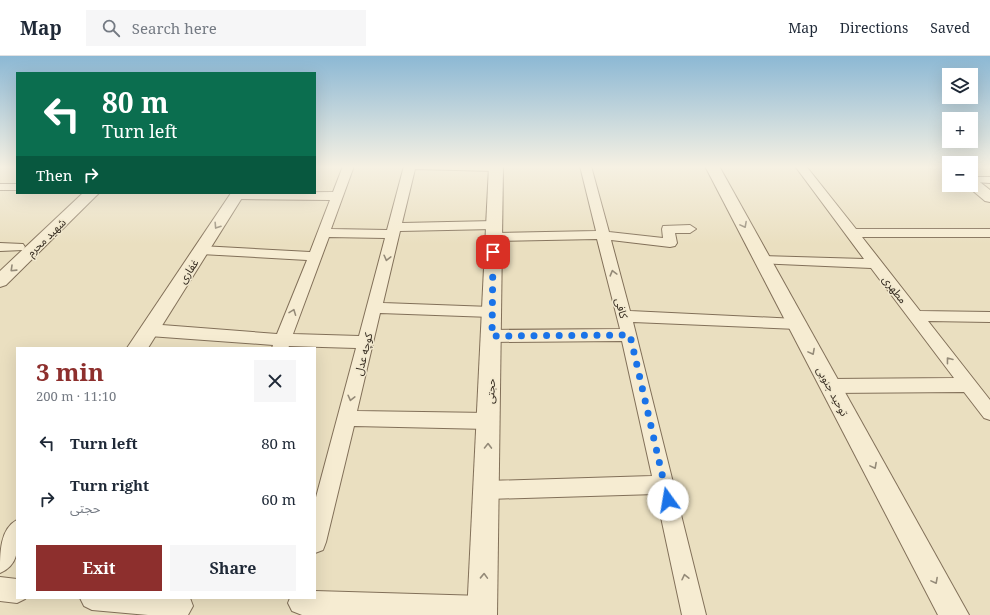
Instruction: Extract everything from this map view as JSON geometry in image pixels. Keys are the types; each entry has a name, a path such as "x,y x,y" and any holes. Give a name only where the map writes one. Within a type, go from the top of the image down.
{"street":[{"path":"281,344 339,192"},
{"name":"کوچه عدل","path":"316,535 318,520 366,342 403,192"},
{"name":"حجتی","path":"483,612 488,490 488,421 492,336 491,312 495,192"},
{"name":"کافی","path":"591,192 630,335 694,615"},
{"name":"توحید جنوبی","path":"726,192 954,615"},
{"name":"مطهری","path":"820,192 990,412"},
{"name":"شهید محرم","path":"0,281 91,194"},
{"path":"238,194 337,196"},
{"name":"غفاری","path":"138,347 238,194"},
{"path":"323,233 394,230 494,231 602,235 670,242 668,229 690,229"},
{"path":"851,233 990,233"},
{"path":"0,246 18,247"},
{"path":"201,250 315,256"},
{"path":"762,260 875,264"},
{"path":"374,308 491,312"},
{"path":"624,316 797,324"},
{"path":"915,316 990,317"},
{"path":"149,330 281,344 366,342"},
{"path":"492,336 630,335"},
{"path":"830,386 969,385"},
{"path":"346,418 488,421"},
{"path":"488,490 664,485"},
{"path":"0,559 16,535"},
{"path":"0,590 16,591"},
{"path":"103,599 181,606"},
{"path":"299,605 483,612"}],"route":[{"path":"493,252 491,312 492,336 630,335 652,438 668,500"}]}
